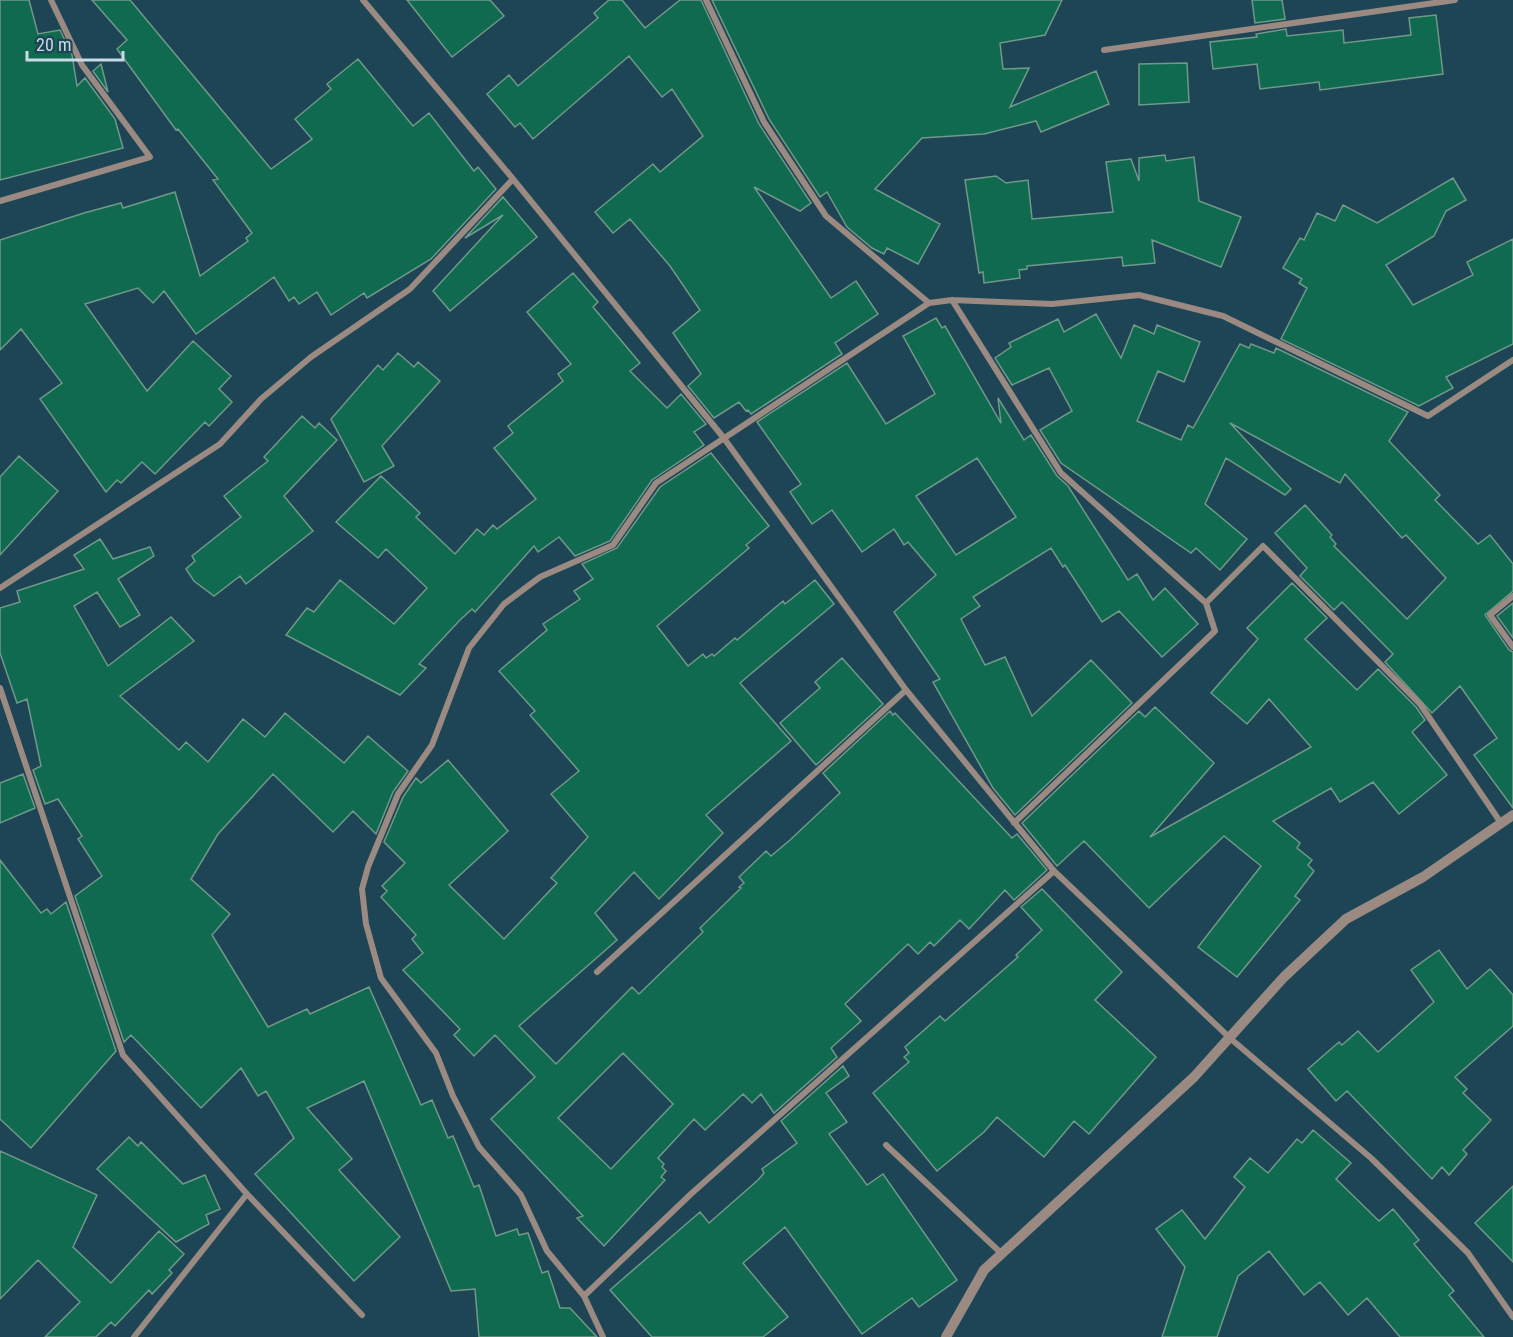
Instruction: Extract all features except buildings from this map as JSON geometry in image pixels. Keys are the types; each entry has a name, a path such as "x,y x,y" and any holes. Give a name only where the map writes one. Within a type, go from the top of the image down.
{"street":[{"path":"0,201 150,157 82,65 51,0"},
{"path":"363,0 513,179 723,437 906,690 1054,871 1231,1039 1371,1158 1468,1253 1513,1317"},
{"path":"706,0 764,122 826,216 929,303"},
{"path":"1104,50 1455,0"},
{"path":"0,588 220,444 261,399 311,357 410,289 513,179"},
{"path":"603,1337 584,1296 547,1251 521,1195 479,1147 453,1096 436,1053 381,978 366,924 362,889 368,867 398,794 432,746 469,648 504,604 540,577 613,545 656,483 929,303 952,300 1052,304 1139,295 1223,316 1428,416 1513,360"},
{"path":"952,300 1062,473 1206,603 1215,631 1014,823"},
{"path":"1206,603 1263,546 1420,704 1501,823"},
{"path":"1513,596 1490,615 1513,647"},
{"path":"0,688 123,1055 247,1194 362,1315"},
{"path":"597,972 906,690"},
{"path":"946,1337 984,1270 1194,1077 1231,1039 1284,977 1347,919 1423,877 1513,815"},
{"path":"584,1296 692,1193 1054,871"},
{"path":"886,1145 1002,1254"},
{"path":"134,1337 247,1194"}]}
